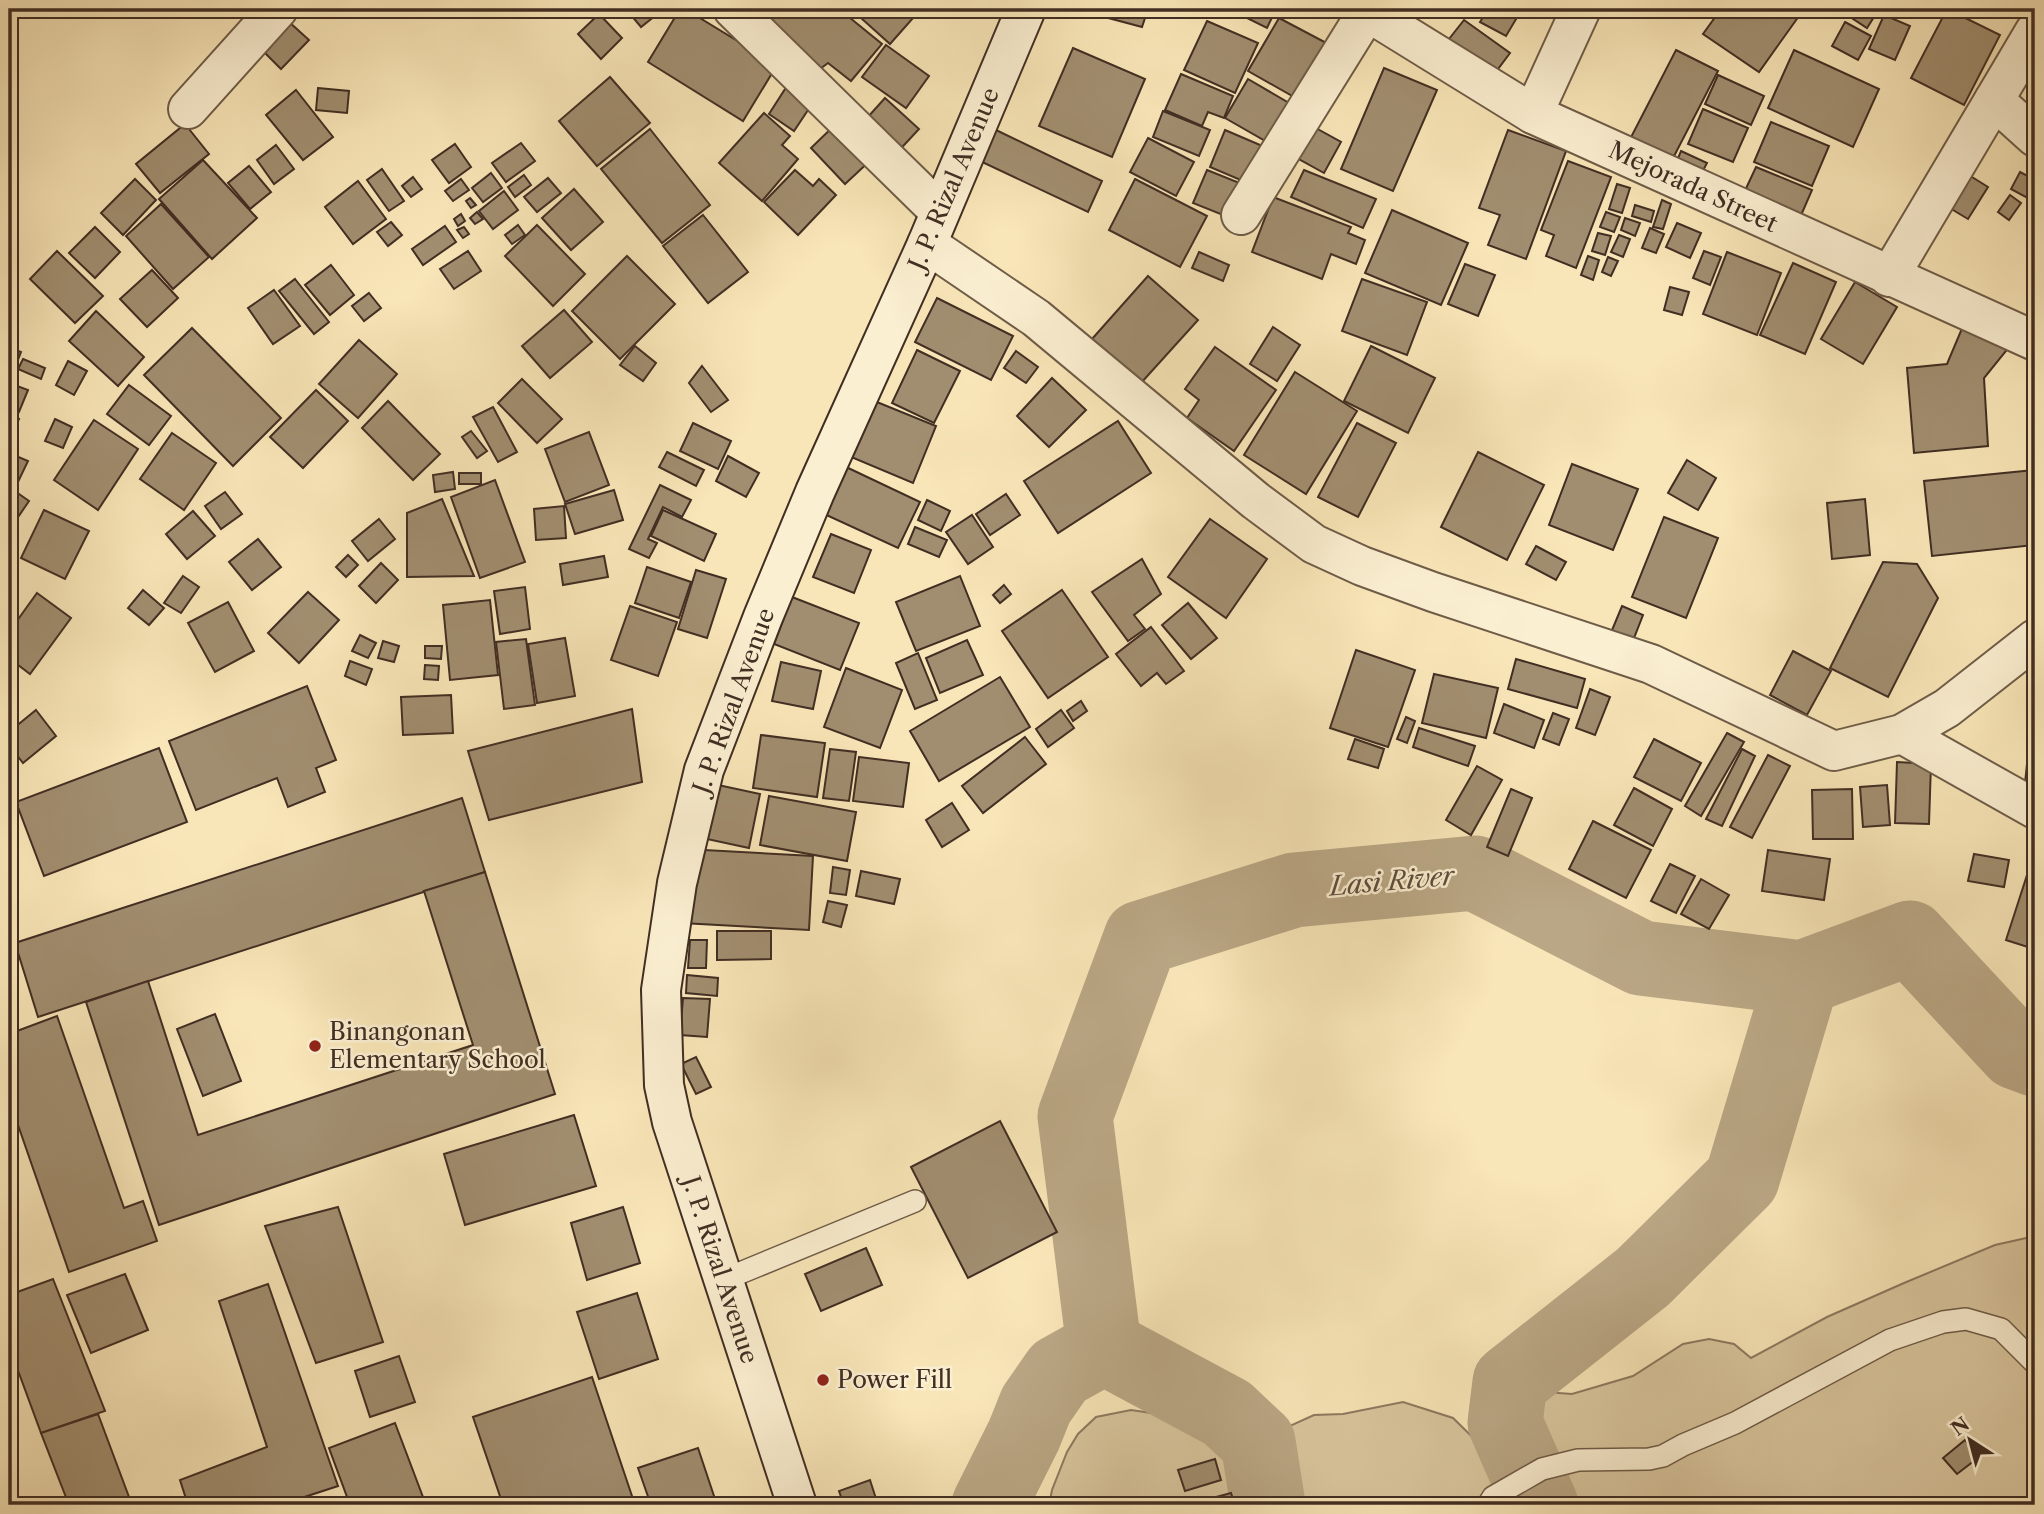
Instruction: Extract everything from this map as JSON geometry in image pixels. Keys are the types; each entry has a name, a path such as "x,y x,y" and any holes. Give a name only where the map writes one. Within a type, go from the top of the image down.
{"street":[{"path":"188,108 278,9"},
{"path":"733,9 933,228 1036,318 1256,501 1314,544 1362,566 1433,592 1651,664 1834,751 1902,734 1947,708 2035,639"},
{"name":"J. P. Rizal Avenue","path":"797,1505 676,1133 664,1086 661,989 677,883 704,770 763,617 1026,9"},
{"path":"1241,215 1367,9"},
{"name":"Mejorada Street","path":"1367,9 1532,114 2035,341"},
{"path":"1532,114 1581,9"},
{"path":"2015,9 2035,22"},
{"path":"1889,276 2035,31"},
{"path":"1994,100 2035,137"},
{"path":"1902,734 2035,809"}],"lane":[{"path":"723,1280 915,1201"},
{"path":"1491,1501 1542,1469 1578,1460 1649,1459 1663,1456 1735,1423 1890,1340 1943,1322 1966,1319 2001,1329 2035,1363"}],"shaded area":[{"path":"2035,1236 2035,1505 1049,1505 1067,1452 1078,1434 1096,1417 1131,1410 1179,1417 1208,1432 1237,1464 1272,1434 1314,1415 1343,1414 1403,1402 1453,1418 1512,1476 1540,1455 1523,1397 1545,1392 1572,1394 1633,1376 1683,1344 1709,1339 1734,1344 1751,1358 1827,1317 1904,1283 1995,1245"}],"building":[{"path":"626,9 657,9 660,12 641,27"},
{"path":"680,9 685,9 777,65 743,121 648,62"},
{"path":"772,9 839,9 882,44 851,81 828,63 820,69 764,18"},
{"path":"851,9 921,9 890,44"},
{"path":"1099,9 1148,9 1142,27 1097,15"},
{"path":"1251,9 1276,9 1267,28 1247,18"},
{"path":"1488,9 1522,9 1506,36 1480,22"},
{"path":"1721,9 1804,9 1759,72 1703,34"},
{"path":"1838,9 1879,9 1867,28"},
{"path":"1947,9 2000,35 1964,105 1911,78"},
{"path":"599,14 622,38 601,59 578,34"},
{"path":"1884,15 1910,26 1895,60 1869,49"},
{"path":"1279,18 1332,46 1301,101 1248,71"},
{"path":"1464,20 1510,53 1495,73 1449,39"},
{"path":"288,21 309,40 281,69 261,49"},
{"path":"1207,21 1258,43 1235,93 1184,70"},
{"path":"1845,22 1871,36 1858,60 1832,46"},
{"path":"886,45 929,76 906,108 862,77"},
{"path":"1073,48 1145,79 1112,157 1039,126"},
{"path":"1676,50 1718,71 1670,164 1628,143"},
{"path":"1794,50 1879,89 1853,147 1768,108"},
{"path":"1384,68 1437,90 1393,191 1341,169"},
{"path":"1181,74 1233,96 1224,118 1208,112 1202,126 1165,110"},
{"path":"1718,75 1764,96 1751,125 1705,104"},
{"path":"610,77 650,123 597,166 559,121"},
{"path":"1248,79 1296,107 1274,146 1225,118"},
{"path":"787,86 812,104 794,131 769,114"},
{"path":"318,88 349,91 347,113 316,110"},
{"path":"296,90 333,137 303,160 266,115"},
{"path":"885,98 919,129 891,159 858,128"},
{"path":"1703,109 1748,128 1733,162 1688,144"},
{"path":"1163,111 1210,130 1199,156 1153,137"},
{"path":"764,113 790,136 782,145 798,159 762,201 719,163"},
{"path":"839,121 873,158 845,184 811,148"},
{"path":"1771,122 1829,146 1812,186 1754,162"},
{"path":"185,124 209,154 160,193 136,164"},
{"path":"1314,127 1341,142 1324,173 1297,158"},
{"path":"650,129 710,205 662,243 601,169"},
{"path":"996,130 1102,181 1088,212 980,161"},
{"path":"1225,130 1274,151 1257,187 1210,167"},
{"path":"1508,130 1566,151 1526,259 1488,245 1500,215 1479,208"},
{"path":"1148,138 1194,162 1176,196 1130,172"},
{"path":"521,143 535,161 506,182 492,163"},
{"path":"455,144 471,167 449,183 432,160"},
{"path":"276,145 294,169 274,184 257,160"},
{"path":"1681,151 1707,163 1697,182 1673,170"},
{"path":"203,160 257,218 212,259 159,199"},
{"path":"1568,161 1611,177 1576,268 1546,256 1554,235 1541,230"},
{"path":"249,166 271,192 250,209 228,183"},
{"path":"1756,167 1812,190 1799,220 1742,197"},
{"path":"382,169 404,201 389,211 367,180"},
{"path":"795,170 813,186 819,179 836,195 798,235 764,202"},
{"path":"1207,170 1242,184 1228,217 1193,203"},
{"path":"1304,170 1376,199 1363,228 1291,197"},
{"path":"1964,172 1988,187 1968,219 1943,204"},
{"path":"2020,172 2035,180 2035,202 2011,189"},
{"path":"491,173 502,188 483,202 472,188"},
{"path":"524,175 531,185 515,197 508,187"},
{"path":"413,177 422,189 411,197 402,186"},
{"path":"548,178 561,193 537,212 524,197"},
{"path":"135,179 156,200 123,235 101,213"},
{"path":"461,179 469,190 453,201 445,191"},
{"path":"1135,179 1207,216 1180,267 1109,230"},
{"path":"358,181 386,219 353,244 325,207"},
{"path":"1617,184 1630,188 1622,213 1609,209"},
{"path":"574,189 603,222 571,250 542,218"},
{"path":"504,191 518,210 493,229 479,211"},
{"path":"2010,195 2021,203 2009,220 1998,212"},
{"path":"1273,197 1351,227 1348,233 1365,240 1356,264 1331,254 1322,279 1252,252"},
{"path":"470,198 476,205 471,208 466,201"},
{"path":"1662,200 1671,204 1663,229 1653,227"},
{"path":"161,204 209,257 173,289 126,236"},
{"path":"1635,205 1654,211 1651,222 1632,216"},
{"path":"1392,210 1468,243 1441,305 1365,273"},
{"path":"477,212 483,219 475,224 470,218"},
{"path":"1606,212 1620,217 1614,232 1600,227"},
{"path":"461,214 465,221 458,226 454,219"},
{"path":"703,215 748,272 708,303 663,246"},
{"path":"1625,218 1640,223 1635,236 1621,230"},
{"path":"391,222 402,235 388,246 377,232"},
{"path":"1677,223 1701,233 1690,258 1666,247"},
{"path":"518,225 525,235 512,244 505,235"},
{"path":"537,225 585,274 553,306 505,256"},
{"path":"445,226 456,242 423,265 412,249"},
{"path":"95,227 120,252 95,278 69,253"},
{"path":"464,227 469,234 463,238 457,230"},
{"path":"1650,228 1664,234 1656,253 1642,248"},
{"path":"1598,233 1611,236 1605,255 1592,251"},
{"path":"1619,235 1630,239 1623,257 1611,252"},
{"path":"57,251 103,296 75,323 30,279"},
{"path":"468,251 481,271 454,289 440,269"},
{"path":"1704,251 1721,257 1710,285 1693,278"},
{"path":"1199,252 1229,265 1223,281 1192,268"},
{"path":"1727,252 1781,273 1757,335 1703,314"},
{"path":"627,256 675,304 620,359 572,311"},
{"path":"1588,256 1599,260 1593,280 1581,275"},
{"path":"1608,257 1618,261 1611,276 1602,272"},
{"path":"1793,263 1836,282 1805,354 1760,335"},
{"path":"1465,264 1495,275 1478,316 1448,304"},
{"path":"331,265 354,295 330,315 305,285"},
{"path":"152,270 178,298 147,327 120,299"},
{"path":"1148,276 1198,320 1141,383 1092,339"},
{"path":"295,279 329,322 314,334 279,291"},
{"path":"1362,279 1427,302 1407,355 1342,331"},
{"path":"1855,282 1897,307 1863,364 1821,339"},
{"path":"1670,287 1689,292 1682,315 1664,310"},
{"path":"274,290 300,326 273,344 248,308"},
{"path":"369,293 381,308 364,321 352,306"},
{"path":"937,298 1013,336 991,380 915,342"},
{"path":"564,310 592,342 550,378 522,346"},
{"path":"96,311 144,357 118,386 69,341"},
{"path":"1963,326 2010,346 1984,378 1988,446 1914,453 1907,368 1947,364"},
{"path":"1273,327 1300,345 1277,381 1250,364"},
{"path":"192,328 281,418 233,466 144,375"},
{"path":"359,340 397,374 358,418 319,384"},
{"path":"635,346 656,363 643,381 620,365"},
{"path":"1371,346 1435,378 1408,433 1344,401"},
{"path":"9,347 21,352 14,370 9,368"},
{"path":"1215,347 1276,390 1234,451 1187,418 1199,400 1185,389"},
{"path":"917,350 960,371 934,423 892,403"},
{"path":"1016,351 1038,367 1026,383 1004,368"},
{"path":"23,359 45,368 41,379 18,369"},
{"path":"68,361 87,371 74,395 56,385"},
{"path":"702,366 728,400 711,412 689,383"},
{"path":"1295,372 1357,411 1306,494 1244,455"},
{"path":"1052,378 1086,410 1049,447 1017,416"},
{"path":"522,379 562,419 537,443 498,403"},
{"path":"9,383 28,390 19,412 9,408"},
{"path":"129,385 171,416 149,445 107,414"},
{"path":"316,390 348,421 303,468 270,437"},
{"path":"867,398 936,426 913,483 844,454"},
{"path":"388,401 440,454 413,480 362,428"},
{"path":"493,407 517,452 498,462 473,417"},
{"path":"9,414 19,419 13,431 9,430"},
{"path":"55,419 72,427 63,448 45,441"},
{"path":"94,420 138,449 98,510 54,480"},
{"path":"1118,421 1151,473 1058,533 1024,481"},
{"path":"693,423 731,441 718,469 680,451"},
{"path":"1357,423 1396,443 1358,517 1318,497"},
{"path":"471,431 487,451 477,458 462,437"},
{"path":"589,432 609,485 565,502 545,449"},
{"path":"172,433 216,463 184,510 140,479"},
{"path":"667,452 704,470 696,486 659,467"},
{"path":"1478,452 1544,485 1507,560 1441,527"},
{"path":"9,453 28,461 18,482 9,478"},
{"path":"728,456 759,473 746,497 716,481"},
{"path":"1687,460 1716,478 1698,510 1668,493"},
{"path":"1572,464 1638,489 1613,550 1549,525"},
{"path":"844,466 920,502 898,548 822,513"},
{"path":"2035,470 2035,545 1932,556 1924,481"},
{"path":"453,472 455,489 435,492 433,475"},
{"path":"459,473 481,473 481,484 459,484"},
{"path":"495,480 525,562 480,578 451,497"},
{"path":"660,485 691,500 682,517 663,507 648,539 657,543 649,558 629,549"},
{"path":"9,487 29,501 10,529 9,528"},
{"path":"614,490 623,520 575,534 565,504"},
{"path":"225,492 242,514 221,529 205,506"},
{"path":"1006,494 1020,515 990,535 976,514"},
{"path":"442,499 474,576 407,577 407,513"},
{"path":"1865,499 1870,555 1832,559 1827,503"},
{"path":"927,500 950,511 941,531 918,520"},
{"path":"564,506 566,538 536,540 534,509"},
{"path":"44,510 89,531 65,579 21,558"},
{"path":"663,510 716,534 704,561 651,536"},
{"path":"193,511 215,536 187,559 166,534"},
{"path":"972,515 993,547 968,564 946,532"},
{"path":"1664,517 1718,538 1686,618 1632,597"},
{"path":"379,519 395,539 368,561 352,541"},
{"path":"1210,519 1267,559 1226,618 1168,577"},
{"path":"915,527 947,540 939,557 908,544"},
{"path":"831,534 871,550 854,593 813,577"},
{"path":"258,539 281,567 252,590 229,562"},
{"path":"1536,546 1566,562 1556,580 1526,564"},
{"path":"348,555 358,565 346,577 336,567"},
{"path":"604,556 608,577 563,585 560,564"},
{"path":"1142,559 1161,594 1134,615 1145,629 1128,641 1092,592"},
{"path":"1883,562 1917,564 1938,598 1888,697 1830,668"},
{"path":"381,563 398,580 376,603 359,586"},
{"path":"647,567 691,582 679,618 635,603"},
{"path":"696,570 726,579 707,638 678,629"},
{"path":"183,576 199,587 181,613 164,603"},
{"path":"960,576 980,626 916,651 896,602"},
{"path":"1004,585 1011,594 1000,603 993,595"},
{"path":"525,587 530,629 500,634 494,591"},
{"path":"143,590 164,608 149,625 128,608"},
{"path":"1062,590 1108,657 1048,698 1002,631"},
{"path":"308,592 339,620 299,663 268,633"},
{"path":"37,593 71,618 30,674 9,658 9,632"},
{"path":"792,597 859,623 840,670 774,644"},
{"path":"490,600 498,675 450,680 443,605"},
{"path":"228,602 254,651 215,672 188,623"},
{"path":"1188,603 1217,638 1191,659 1162,625"},
{"path":"630,606 677,622 658,676 611,660"},
{"path":"1622,606 1643,615 1627,656 1605,647"},
{"path":"1151,627 1184,671 1166,684 1157,673 1141,686 1116,654"},
{"path":"360,635 376,643 368,658 352,651"},
{"path":"565,638 575,696 537,703 528,644"},
{"path":"526,639 535,705 504,709 496,642"},
{"path":"967,640 983,675 940,693 926,658"},
{"path":"383,641 399,646 394,662 378,658"},
{"path":"425,646 442,646 441,659 425,658"},
{"path":"1356,650 1415,670 1388,747 1330,728"},
{"path":"1793,651 1831,671 1807,715 1770,695"},
{"path":"918,653 937,700 915,709 896,663"},
{"path":"1516,659 1585,679 1577,708 1508,689"},
{"path":"350,661 372,669 366,685 345,676"},
{"path":"781,662 821,671 813,709 772,701"},
{"path":"425,665 439,666 438,680 424,679"},
{"path":"846,668 902,690 880,748 824,727"},
{"path":"1434,674 1498,688 1486,738 1422,723"},
{"path":"1000,677 1030,727 939,781 910,731"},
{"path":"307,686 336,760 316,768 325,792 288,807 277,778 196,810 169,741"},
{"path":"1590,689 1610,697 1595,735 1576,728"},
{"path":"451,695 453,733 403,735 401,697"},
{"path":"1081,701 1087,711 1073,721 1067,711"},
{"path":"1504,704 1544,720 1534,748 1494,733"},
{"path":"632,709 642,782 489,820 468,751"},
{"path":"36,710 56,736 23,763 9,745 9,732"},
{"path":"1061,710 1074,728 1048,747 1036,729"},
{"path":"1553,713 1569,719 1559,745 1543,739"},
{"path":"1406,717 1415,721 1407,743 1397,739"},
{"path":"1419,728 1475,746 1468,766 1413,747"},
{"path":"1727,733 1744,742 1701,816 1685,806"},
{"path":"761,735 825,743 817,797 753,788"},
{"path":"1025,737 1046,764 983,813 962,786"},
{"path":"1355,739 1384,749 1378,768 1348,759"},
{"path":"1654,739 1701,763 1681,801 1634,777"},
{"path":"2029,745 2035,746 2035,784 2025,783"},
{"path":"159,748 187,822 44,876 16,802"},
{"path":"830,749 856,752 849,801 823,798"},
{"path":"1742,749 1755,756 1722,826 1706,819"},
{"path":"1768,755 1790,766 1752,838 1730,827"},
{"path":"859,757 909,763 903,807 853,801"},
{"path":"1897,762 1931,764 1929,824 1895,823"},
{"path":"1477,766 1502,780 1471,835 1446,820"},
{"path":"718,785 760,794 749,848 707,839"},
{"path":"1887,785 1890,825 1863,827 1860,787"},
{"path":"1634,788 1672,809 1653,846 1614,825"},
{"path":"1511,789 1532,798 1508,856 1487,847"},
{"path":"1852,789 1853,839 1813,839 1812,790"},
{"path":"769,796 856,812 847,861 760,845"},
{"path":"462,798 485,872 38,1017 15,943"},
{"path":"952,803 969,830 942,847 926,820"},
{"path":"1593,821 1651,850 1626,898 1569,869"},
{"path":"686,849 813,856 809,930 682,923"},
{"path":"1768,850 1830,859 1824,900 1762,891"},
{"path":"1974,854 2009,860 2004,887 1968,881"},
{"path":"1670,864 1695,876 1676,913 1651,901"},
{"path":"833,867 850,870 846,895 830,893"},
{"path":"2029,869 2035,870 2034,949 2006,940"},
{"path":"861,871 900,879 894,904 856,896"},
{"path":"485,872 555,1094 159,1225 86,1002 148,981 198,1135 473,1045 424,891"},
{"path":"1701,879 1729,895 1709,929 1681,914"},
{"path":"828,901 847,905 841,927 823,922"},
{"path":"717,931 771,931 771,959 717,960"},
{"path":"690,940 707,940 706,968 688,968"},
{"path":"687,975 718,978 717,996 686,993"},
{"path":"683,998 710,999 707,1037 680,1035"},
{"path":"215,1014 241,1081 203,1096 177,1029"},
{"path":"57,1016 124,1208 143,1201 157,1241 69,1272 9,1099 9,1034"},
{"path":"696,1057 711,1087 696,1094 681,1064"},
{"path":"574,1115 596,1186 465,1225 444,1154"},
{"path":"1000,1121 1057,1232 968,1278 911,1167"},
{"path":"338,1207 383,1342 316,1363 265,1226"},
{"path":"623,1207 640,1263 587,1280 571,1223"},
{"path":"866,1248 882,1285 821,1311 805,1274"},
{"path":"125,1274 148,1330 91,1353 67,1295"},
{"path":"53,1279 105,1411 41,1433 9,1346 9,1295"},
{"path":"268,1284 338,1486 280,1505 188,1505 180,1480 267,1447 219,1301"},
{"path":"637,1293 658,1359 599,1379 577,1312"},
{"path":"399,1356 415,1402 370,1417 355,1371"},
{"path":"592,1377 635,1505 503,1505 473,1417"},
{"path":"98,1414 132,1505 69,1505 41,1433"},
{"path":"395,1423 426,1505 350,1505 329,1448"},
{"path":"1965,1440 1979,1457 1957,1474 1943,1458"},
{"path":"698,1448 717,1505 651,1505 638,1468"},
{"path":"1215,1459 1221,1480 1185,1491 1178,1470"},
{"path":"870,1480 878,1505 844,1505 839,1491"},
{"path":"1231,1493 1235,1505 1190,1505 1190,1504"}],"waterway":[{"name":"Lasi River","path":"1104,1347 1075,1116 1141,938 1294,890 1475,873 1641,958 1802,978 1910,938 2016,1052 2035,1059"},
{"path":"1541,1505 1505,1423 1510,1382 1643,1277 1742,1179 1802,978"},
{"name":"Lasi River","path":"989,1505 1036,1405 1059,1372 1104,1347 1227,1413 1258,1442 1268,1505"}],"place":[{"name":"Binangonan Elementary School","path":"315,1046"},
{"name":"Power Fill","path":"823,1380"}]}
